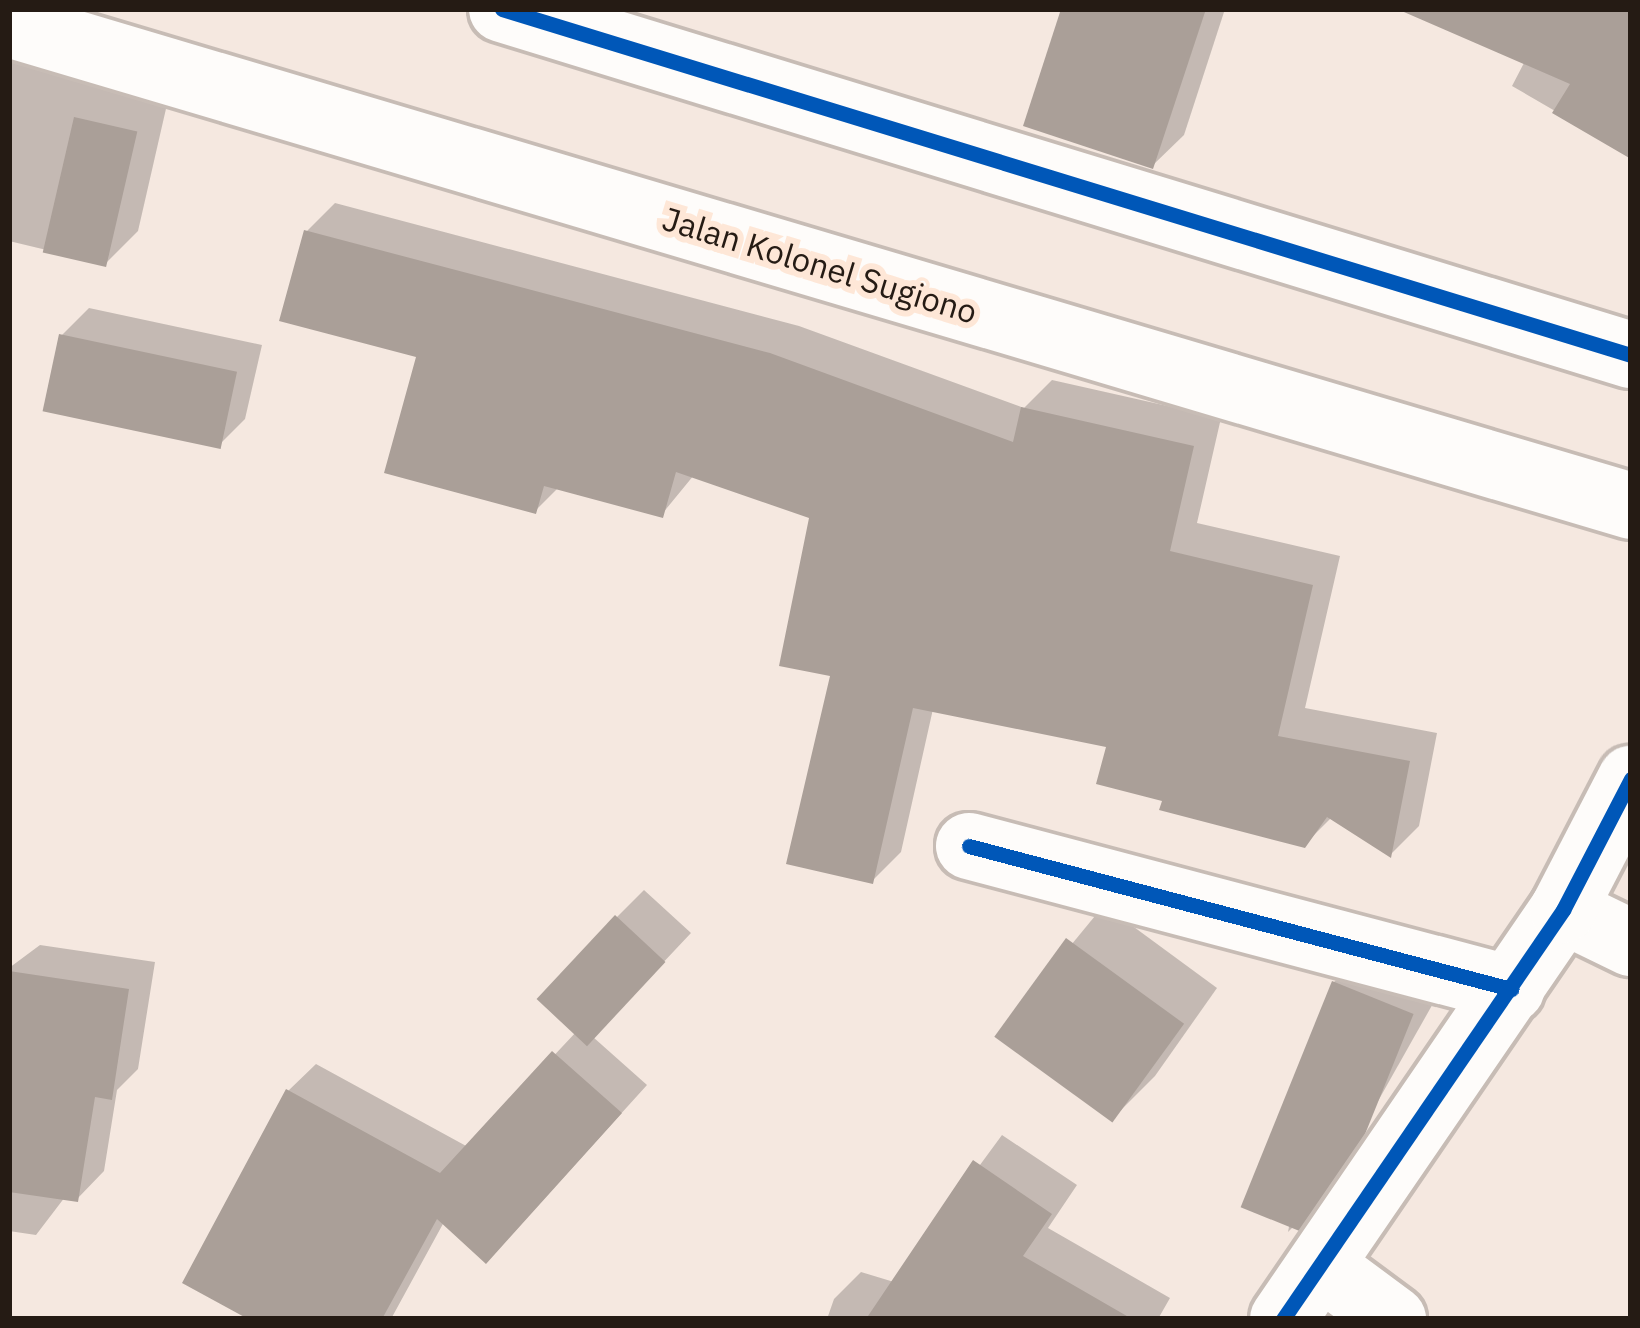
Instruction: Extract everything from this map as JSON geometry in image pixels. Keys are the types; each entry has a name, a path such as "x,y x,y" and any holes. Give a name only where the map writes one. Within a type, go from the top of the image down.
{"street":[{"path":"502,9 1631,356"},
{"name":"Jalan Kolonel Sugiono","path":"9,24 1631,506"},
{"path":"1282,1319 1324,1268 1563,910 1631,779"},
{"path":"969,847 1511,988"},
{"path":"1563,910 1631,943"},
{"path":"1324,1268 1393,1319"}],"building":[{"path":"1061,9 1206,9 1153,169 1023,126"},
{"path":"1397,9 1631,9 1631,159 1552,113 1570,84"},
{"path":"74,117 137,132 106,267 43,252"},
{"path":"304,230 770,353 1013,442 1021,407 1194,446 1170,551 1313,585 1278,736 1410,761 1391,858 1327,817 1305,848 1159,810 1162,801 1096,784 1106,747 913,708 873,884 786,864 830,676 779,666 809,518 676,472 663,518 544,486 536,514 384,473 416,357 279,321"},
{"path":"59,334 237,372 221,449 43,411"},
{"path":"615,915 665,962 587,1046 537,999"},
{"path":"1066,938 1184,1024 1112,1123 994,1037"},
{"path":"9,971 129,989 112,1100 95,1097 78,1202 9,1192"},
{"path":"1332,981 1414,1014 1322,1240 1241,1207"},
{"path":"552,1051 622,1113 486,1264 437,1219 382,1319 248,1319 182,1283 286,1089 440,1173"},
{"path":"973,1160 1052,1214 1023,1256 1132,1319 866,1319"}],"cycle path":[{"path":"502,9 1631,355"},
{"path":"1283,1319 1563,910 1631,779"},
{"path":"969,846 1511,989"}]}
